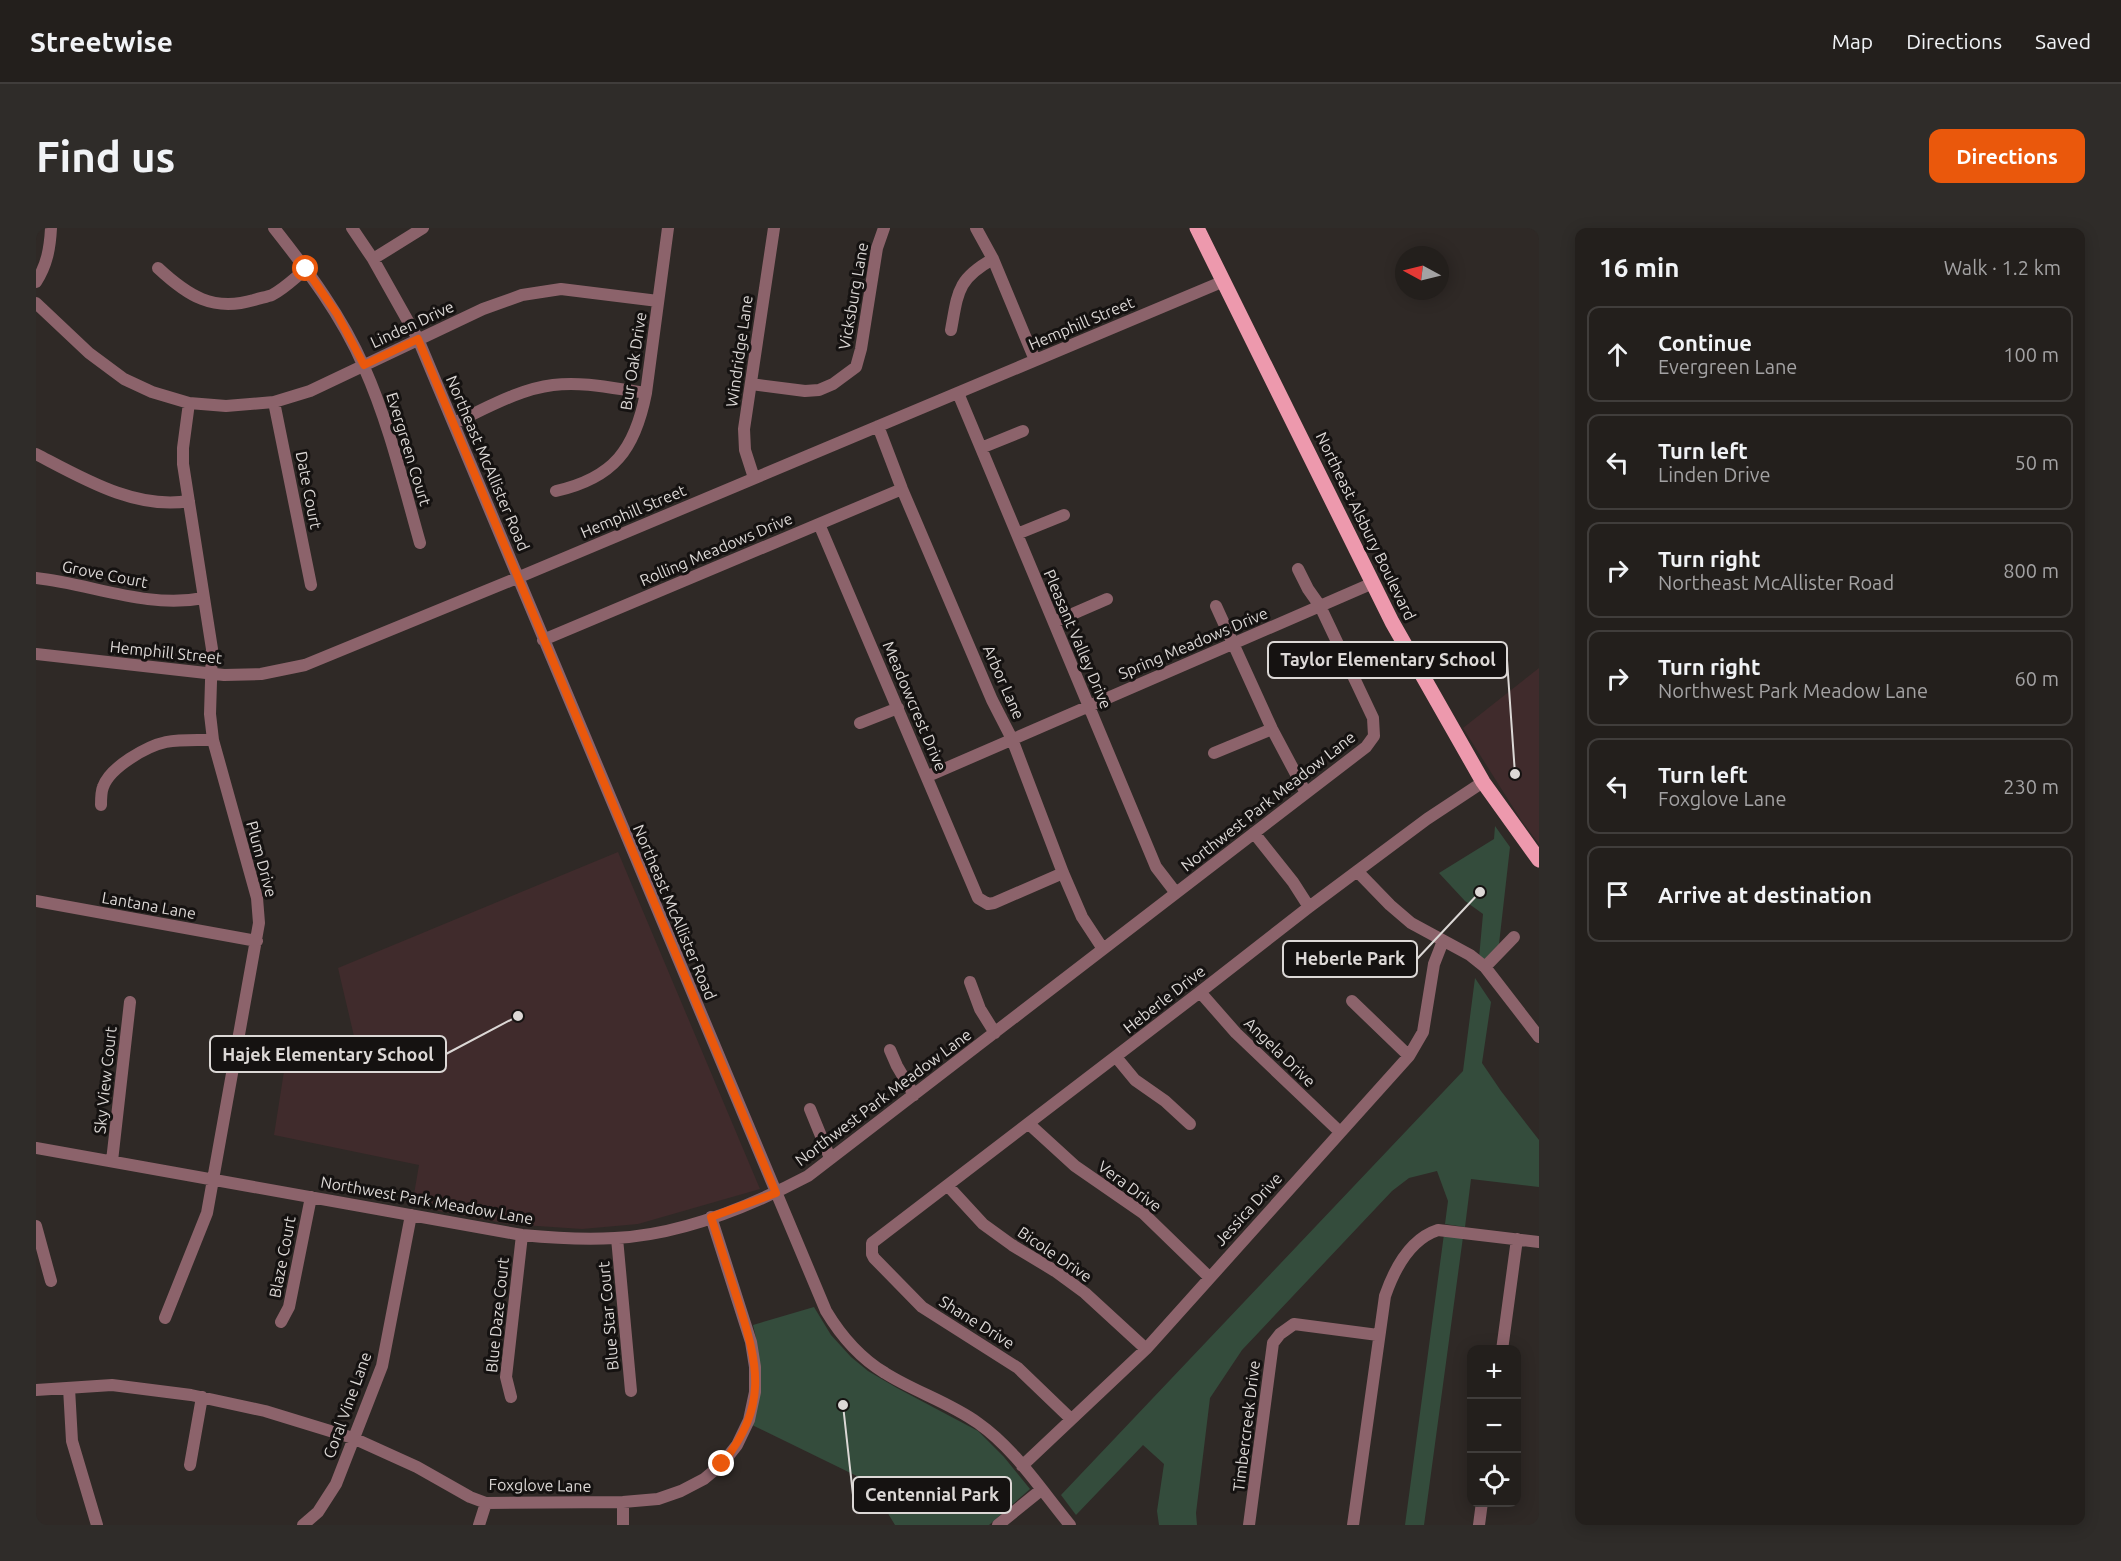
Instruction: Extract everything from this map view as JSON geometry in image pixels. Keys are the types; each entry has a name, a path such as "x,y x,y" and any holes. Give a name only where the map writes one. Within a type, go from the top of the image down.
{"main road":[{"name":"Northeast Alsbury Boulevard","path":"1197,228 1373,583 1437,702 1483,782 1539,860"}],"street":[{"path":"36,282 45,268 51,228"},
{"name":"Evergreen Court","path":"274,228 337,314 364,365 386,420 420,543"},
{"name":"Northeast McAllister Road","path":"352,228 373,259 418,339 825,1311 853,1348 887,1375 950,1406 978,1422 998,1438 1070,1525"},
{"path":"373,259 423,228"},
{"name":"Bur Oak Drive","path":"556,491 600,475 630,444 640,420 646,393 668,228"},
{"name":"Windridge Lane","path":"754,478 745,450 744,429 774,228"},
{"name":"Vicksburg Lane","path":"751,384 805,391 819,390 833,384 856,366 861,349 877,248 885,228"},
{"path":"976,228 993,259 1035,360"},
{"path":"951,330 959,291 965,279 993,259"},
{"path":"158,268 177,286 198,298 225,305 248,302 272,295 306,269"},
{"name":"Hemphill Street","path":"36,654 210,675 261,674 305,664 517,578 1224,281"},
{"name":"Linden Drive","path":"36,303 88,353 124,379 153,392 189,403 226,406 274,402 310,391 483,309 522,295 561,289 597,292 658,302"},
{"path":"454,423 524,392 553,385 579,384 646,393"},
{"name":"Pleasant Valley Drive","path":"958,393 1156,867 1176,893"},
{"name":"Date Court","path":"274,402 311,585"},
{"name":"Plum Drive","path":"165,1318 207,1213 259,923 258,898 213,740 210,714 212,649 183,448 189,403"},
{"name":"Arbor Lane","path":"878,426 902,489 992,700 1012,740 1063,873 1082,917 1103,950"},
{"path":"981,448 1023,431"},
{"path":"36,454 103,488 168,503 189,501"},
{"name":"Rolling Meadows Drive","path":"543,640 902,489"},
{"path":"1017,534 1064,515"},
{"name":"Meadowcrest Drive","path":"819,524 978,898 988,904 994,903 1063,873"},
{"path":"1298,569 1320,606"},
{"name":"Grove Court","path":"36,578 74,583 137,598 190,601 204,598"},
{"name":"Spring Meadows Drive","path":"928,776 1373,583"},
{"path":"1053,622 1107,599"},
{"path":"1216,606 1272,729 1306,793"},
{"name":"Northwest Park Meadow Lane","path":"36,1148 522,1235 573,1239 617,1238 683,1226 776,1193 808,1176 1366,747 1374,736 1374,718 1320,606"},
{"path":"860,723 898,708"},
{"path":"1214,753 1272,729"},
{"path":"101,805 106,781 123,763 135,756 166,742 213,740"},
{"name":"Heberle Drive","path":"872,1248 872,1243 876,1239 1029,1124 1309,907 1426,819 1483,782"},
{"path":"1254,833 1293,882 1309,907"},
{"path":"1357,871 1411,923 1470,955 1485,967 1539,1037"},
{"name":"Lantana Lane","path":"36,901 257,941"},
{"path":"1485,967 1514,937"},
{"name":"Jessica Drive","path":"1022,1466 1146,1349 1409,1056 1423,1032 1434,964 1443,941"},
{"path":"970,982 980,1009 994,1033"},
{"name":"Angela Drive","path":"1200,992 1236,1034 1340,1132"},
{"path":"1352,1001 1409,1056"},
{"name":"Sky View Court","path":"112,1161 130,1002"},
{"path":"890,1050 914,1095"},
{"path":"1116,1057 1135,1080 1165,1101 1190,1124"},
{"path":"810,1109 830,1158"},
{"name":"Vera Drive","path":"1029,1124 1075,1166 1143,1213 1209,1277"},
{"name":"Bicole Drive","path":"948,1186 983,1224 1055,1271 1084,1293 1146,1349"},
{"name":"Blaze Court","path":"281,1322 289,1307 311,1197"},
{"name":"Coral Vine Lane","path":"303,1525 318,1512 336,1484 382,1366 411,1215"},
{"name":"Foxglove Lane","path":"36,1390 112,1385 202,1397 265,1411 353,1438 417,1467 470,1497 486,1503 658,1500 704,1479 722,1464 737,1445 749,1420 755,1392 755,1367 751,1342 711,1217"},
{"path":"36,1226 51,1281"},
{"path":"1353,1525 1385,1296 1391,1279 1404,1259 1414,1244 1428,1233 1438,1230 1539,1242"},
{"name":"Blue Daze Court","path":"511,1397 506,1377 522,1235"},
{"name":"Blue Star Court","path":"617,1238 631,1391"},
{"path":"1503,1345 1517,1239"},
{"name":"Shane Drive","path":"872,1248 874,1258 915,1301 1018,1368 1071,1419"},
{"name":"Timbercreek Drive","path":"1249,1525 1273,1343 1280,1334 1294,1324 1378,1335"},
{"path":"69,1388 72,1441 97,1525"},
{"path":"190,1465 202,1397"},
{"path":"998,1525 1041,1490"},
{"path":"623,1502 623,1525"},
{"path":"479,1525 486,1503"},
{"path":"1479,1525 1481,1507"}],"shaded area":[{"path":"1539,668 1539,844 1521,820 1463,728"},
{"path":"618,852 760,1189 638,1224 582,1229 508,1224 412,1206 419,1165 274,1135 285,1065 361,1066 338,968"}],"green space":[{"path":"1495,826 1510,847 1499,944 1485,959 1479,958 1483,914 1465,901 1439,873 1494,839"},
{"path":"1475,978 1491,1002 1482,1063 1539,1140 1539,1187 1471,1179 1465,1227 1445,1224 1448,1201 1437,1171 1409,1178 1392,1191 1242,1350 1210,1398 1196,1513 1197,1525 1159,1525 1157,1511 1164,1464 1143,1445 1076,1515 1061,1495 1463,1071"},
{"path":"1444,1234 1463,1237 1424,1525 1405,1525"},
{"path":"814,1307 831,1335 851,1357 868,1371 897,1388 978,1431 1004,1457 1030,1489 989,1525 895,1525 869,1482 752,1425 756,1338 753,1325"}],"place":[{"name":"Taylor Elementary School","path":"1515,774"},
{"name":"Heberle Park","path":"1480,892"},
{"name":"Hajek Elementary School","path":"518,1016"},
{"name":"Centennial Park","path":"843,1405"}],"route":[{"path":"306,269 337,314 364,365 418,339 776,1193 711,1217 751,1342 755,1367 755,1392 749,1420 737,1445 722,1464"}]}
